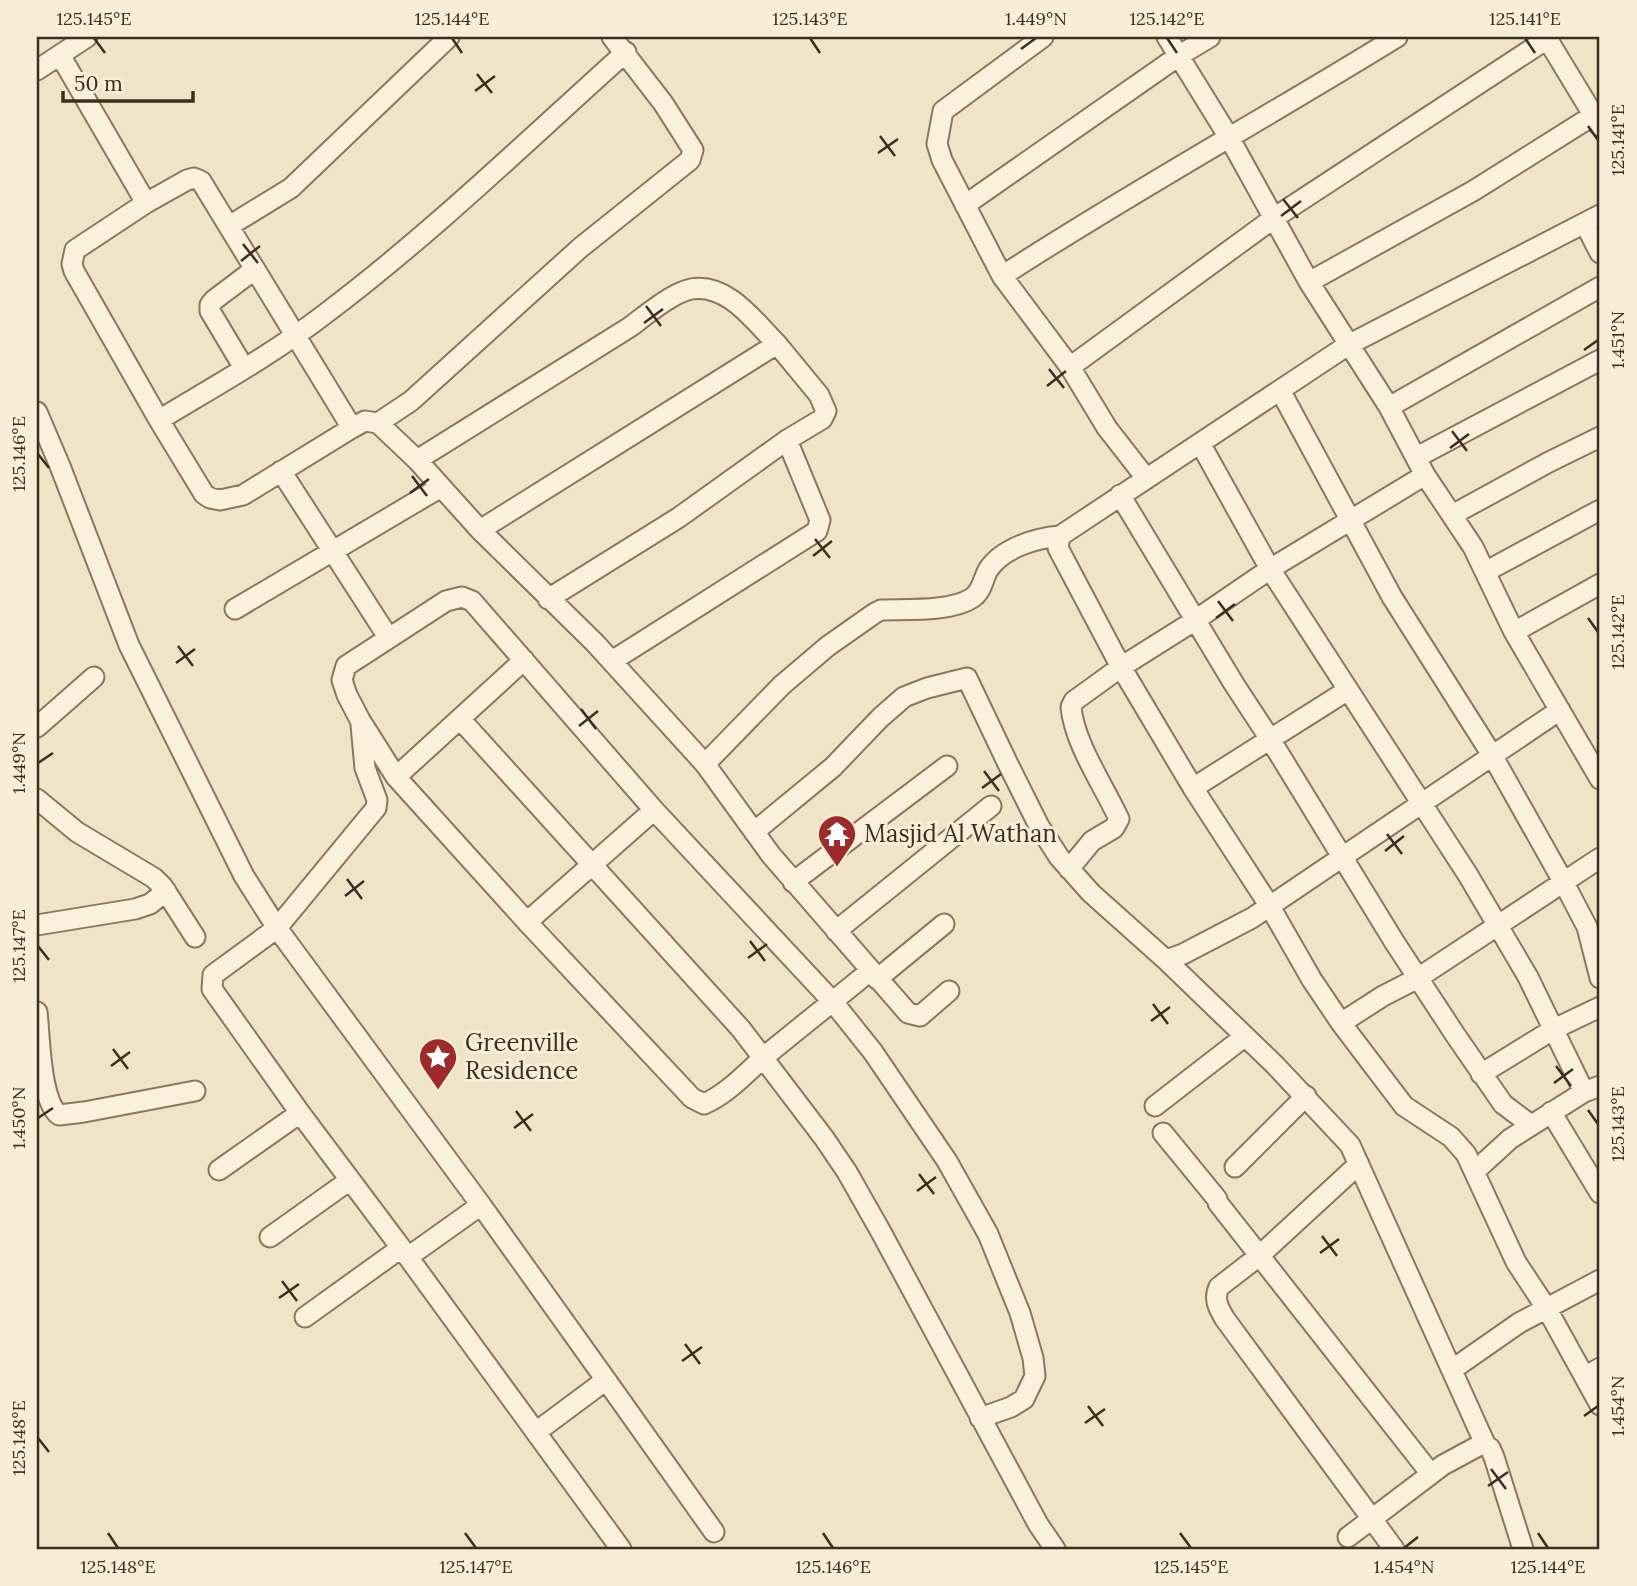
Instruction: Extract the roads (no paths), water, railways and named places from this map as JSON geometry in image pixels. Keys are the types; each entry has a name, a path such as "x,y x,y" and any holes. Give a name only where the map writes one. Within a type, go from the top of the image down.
{"street":[{"path":"37,70 87,37"},
{"path":"229,226 290,188 449,37"},
{"path":"378,423 411,401 580,248 681,170 690,160 693,150 663,103 612,37"},
{"path":"1042,37 943,111 937,144 942,160 1002,276 1070,367 1107,428 1146,478"},
{"path":"1167,37 1230,139 1309,282 1389,407 1425,475 1473,547 1514,632 1600,779"},
{"path":"965,205 1180,55 1210,37"},
{"path":"1002,276 1121,201 1230,139 1397,37"},
{"path":"1070,367 1274,218 1548,37 1597,121 1309,282"},
{"path":"159,420 326,314 435,224 626,52"},
{"path":"60,55 146,203"},
{"path":"352,428 201,181 194,178 187,180 146,203 75,250 72,264 159,420 199,487 210,498 220,500 243,495 365,421 378,423 417,460 480,530 612,661 705,764 793,882 908,1013 914,1016 925,1013 949,991"},
{"path":"705,764 782,685 828,646 874,613 881,610 928,609 969,600 978,593 989,569 1012,551 1027,542 1060,536 1348,345 1593,220 1600,253"},
{"path":"244,368 210,312 210,305 255,268"},
{"path":"1389,407 1600,287"},
{"path":"417,460 689,289 719,292 728,297 776,344 820,395 826,411 822,419 787,440 678,517 548,599"},
{"path":"480,530 776,344"},
{"path":"1417,457 1600,360"},
{"path":"1280,390 1392,597 1492,755 1564,883 1587,927 1600,978"},
{"path":"37,412 129,645 244,876 277,928 481,1205 714,1532"},
{"path":"1451,515 1600,437"},
{"path":"612,661 817,531 820,520 787,440"},
{"path":"1200,443 1270,569 1499,926 1554,1029 1592,1089 1531,1125 1492,1153 1475,1171"},
{"path":"281,471 388,638"},
{"path":"1069,869 1093,841 1114,828 1119,819 1096,777 1074,722 1071,707 1074,701 1270,569 1425,475"},
{"path":"235,609 441,487"},
{"path":"1120,495 1194,621 1418,978 1481,1074 1508,1109 1531,1125"},
{"path":"1485,572 1600,510"},
{"path":"1060,536 1058,548 1121,667 1193,788 1269,905 1312,980 1404,1106 1451,1137 1466,1154 1516,1262 1592,1373 1600,1405"},
{"path":"1514,632 1600,584"},
{"path":"944,924 832,1002 714,1099 704,1104 692,1098 396,777 360,720 343,684 343,672 346,666 446,601 462,597 472,601 654,810 832,1002 873,1052 947,1161 988,1234 1020,1312 1033,1358 1035,1376 1031,1388 1024,1399 1011,1407 980,1418"},
{"path":"396,777 524,660"},
{"path":"37,727 94,677"},
{"path":"754,832 833,767 904,697 967,678 1039,826 1059,857 1091,893 1166,960 1306,1096 1344,1137 1359,1164 1486,1446 1494,1457 1522,1549"},
{"path":"1193,788 1348,690"},
{"path":"1166,960 1236,926 1560,710"},
{"path":"460,719 741,1029 824,1138 847,1172 1038,1524 1055,1549"},
{"path":"360,720 365,768 377,800 376,808 277,928 213,975 212,989 621,1549"},
{"path":"793,882 947,766"},
{"path":"37,799 77,832 154,878 166,891 195,937"},
{"path":"836,932 991,806"},
{"path":"527,922 654,810"},
{"path":"1341,1023 1383,996 1418,978 1600,858"},
{"path":"37,925 135,909 150,904 166,891"},
{"path":"1481,1074 1554,1029 1600,1007"},
{"path":"37,1012 47,1094 53,1110 59,1115 195,1091"},
{"path":"1155,1106 1244,1037"},
{"path":"1235,1167 1306,1096"},
{"path":"219,1170 300,1112"},
{"path":"1551,1112 1600,1193"},
{"path":"1163,1133 1431,1474"},
{"path":"1359,1164 1259,1256 1219,1287 1216,1293 1217,1306 1394,1549"},
{"path":"270,1237 350,1180"},
{"path":"305,1317 481,1205"},
{"path":"1453,1369 1519,1323 1600,1280"},
{"path":"536,1432 606,1380"},
{"path":"1348,1537 1431,1474 1473,1447 1482,1444 1486,1446"}],"place":[{"name":"Masjid Al Wathan","path":"837,868"},
{"name":"Greenville Residence","path":"438,1091"}]}
